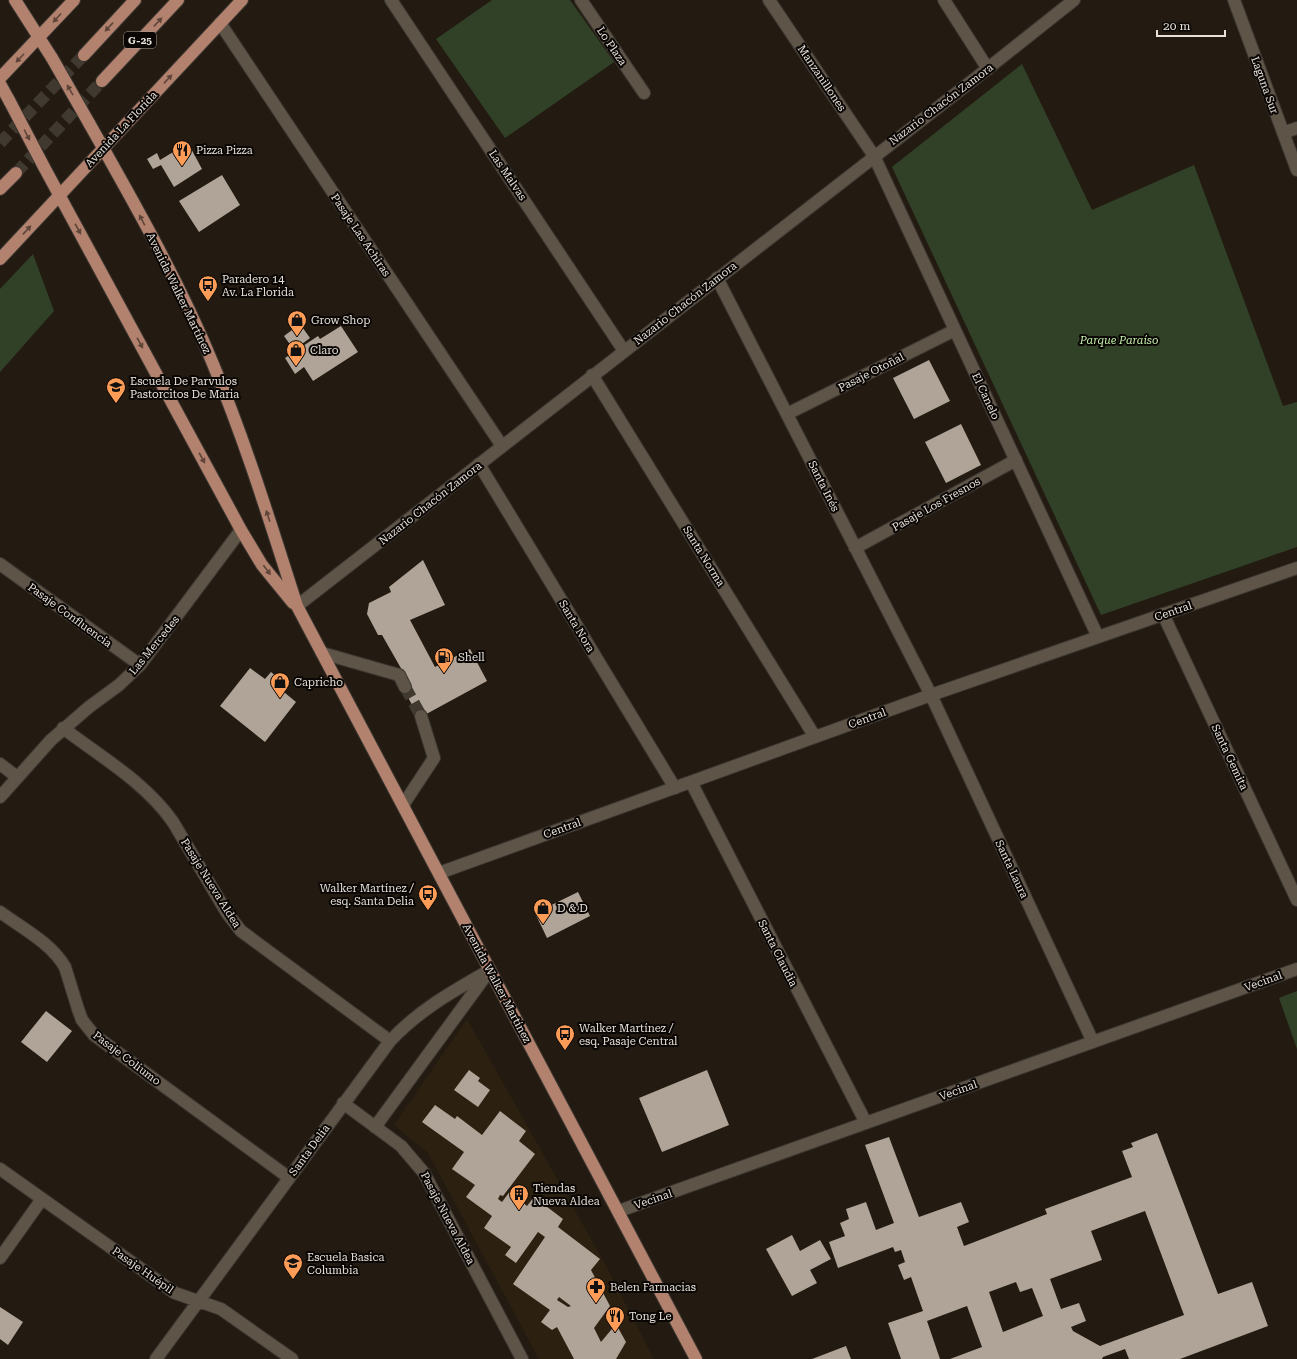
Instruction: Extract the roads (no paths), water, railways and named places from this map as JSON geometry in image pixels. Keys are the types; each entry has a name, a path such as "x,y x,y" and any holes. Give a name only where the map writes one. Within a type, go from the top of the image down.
{"main road":[{"name":"Avenida Walker Martínez","path":"15,0 40,37 89,122 174,279 213,363 258,483 297,606 619,1211 696,1359"},
{"path":"0,78 74,0"},
{"name":"G-25","path":"84,55 135,0"},
{"name":"G-25","path":"102,81 178,0"},
{"name":"Avenida La Florida","path":"0,259 242,0"},
{"name":"Avenida Walker Martínez","path":"0,84 241,530 262,565 297,606"},
{"path":"0,189 16,173"}],"street":[{"name":"Las Malvas","path":"391,0 624,351"},
{"name":"Lo Plaza","path":"581,0 644,93"},
{"name":"Manzanillones","path":"769,0 874,156"},
{"path":"944,0 988,69"},
{"name":"Nazario Chacón Zamora","path":"297,606 592,375 988,69 1074,0"},
{"name":"Laguna Sur","path":"1234,0 1297,170"},
{"name":"Pasaje Las Achiras","path":"220,23 502,446"},
{"path":"1284,133 1297,128"},
{"name":"El Canelo","path":"874,156 1098,637"},
{"name":"Santa Inés","path":"718,278 931,695"},
{"name":"Pasaje Otoñal","path":"787,414 956,330"},
{"name":"Santa Norma","path":"592,375 815,737"},
{"name":"Pasaje Los Fresnos","path":"855,548 1016,460"},
{"name":"Santa Nora","path":"479,464 676,788"},
{"name":"Las Mercedes","path":"0,797 37,753 63,728 119,685 140,665 241,530"},
{"name":"Pasaje Confluencia","path":"0,564 140,665"},
{"name":"Central","path":"439,873 931,695 1297,568"},
{"name":"Santa Gemita","path":"1163,614 1297,900"},
{"path":"322,653 400,676 405,687"},
{"name":"Santa Laura","path":"931,695 1092,1042"},
{"path":"402,805 434,758 421,716"},
{"name":"Pasaje Nueva Aldea","path":"63,728 144,788 163,808 173,822 227,913 241,931 390,1041"},
{"path":"0,764 17,777"},
{"name":"Santa Claudia","path":"690,782 866,1123"},
{"name":"Pasaje Coliumo","path":"0,912 48,946 61,960 68,975 82,1020 94,1035 288,1177"},
{"name":"Vecinal","path":"619,1211 1297,969"},
{"path":"375,1127 490,970"},
{"name":"Santa Delia","path":"156,1359 288,1177 390,1041 420,1012 450,992 490,970"},
{"name":"Pasaje Nueva Aldea","path":"343,1103 401,1146 424,1173 522,1359"},
{"name":"Pasaje Huépil","path":"0,1169 175,1293 221,1309 292,1359"},
{"path":"0,1258 42,1199"}],"tunnel":[{"path":"0,143 84,55"},
{"path":"16,173 102,81"},
{"path":"405,687 421,716"}],"place":[{"name":"Pizza Pizza","path":"182,167"},
{"name":"Paradero 14 Av. La Florida","path":"208,302"},
{"name":"Grow Shop","path":"297,337"},
{"name":"Claro","path":"296,367"},
{"name":"Escuela De Parvulos Pastorcitos De Maria","path":"116,404"},
{"name":"Shell","path":"444,674"},
{"name":"Capricho","path":"280,699"},
{"name":"Walker Martínez / esq. Santa Delia","path":"428,911"},
{"name":"D & D","path":"543,925"},
{"name":"Walker Martínez / esq. Pasaje Central","path":"565,1051"},
{"name":"Tiendas Nueva Aldea","path":"519,1211"},
{"name":"Escuela Basica Columbia","path":"293,1280"},
{"name":"Belen Farmacias","path":"596,1304"},
{"name":"Tong Le","path":"615,1333"}],"park label":[{"name":"Parque Paraíso","path":"1119,340"}]}
